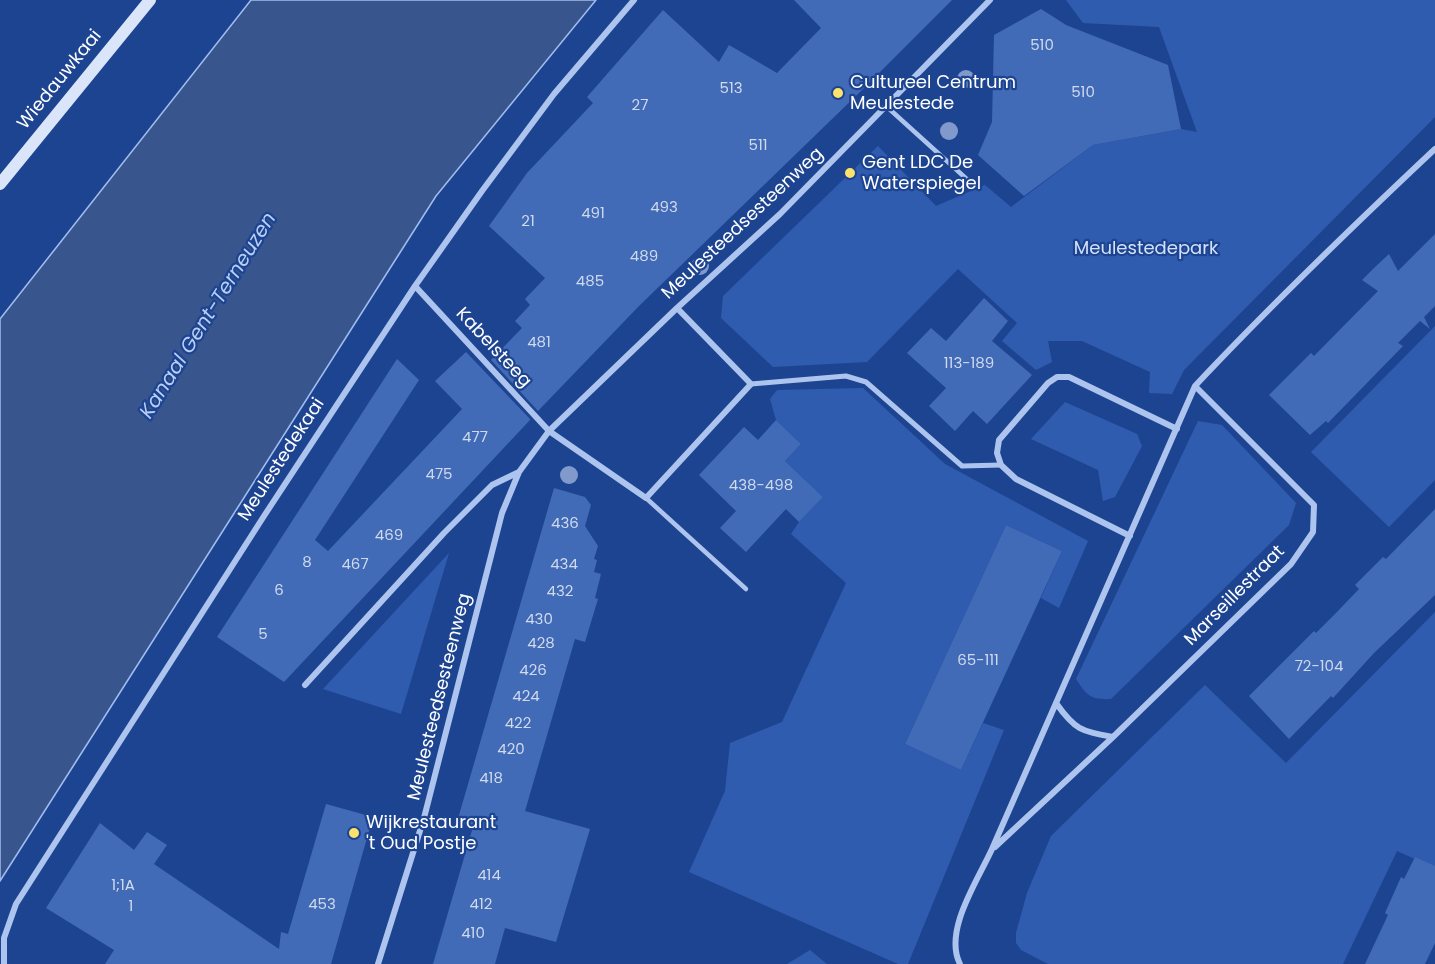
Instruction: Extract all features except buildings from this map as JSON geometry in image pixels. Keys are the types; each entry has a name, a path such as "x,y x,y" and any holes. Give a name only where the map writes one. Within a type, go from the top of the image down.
{"main road":[{"name":"Wiedauwkaai","path":"0,184 150,0"}],"street":[{"name":"Meulestedekaai","path":"4,964 4,938 16,904 264,516 415,286 482,191 554,94 634,0"},
{"name":"Meulesteedsesteenweg","path":"378,964 424,818 502,513 519,472 549,431 676,308 780,214 990,0"},
{"name":"Marseillestraat","path":"960,964 955,954 957,924 1196,386 1241,337 1334,244 1435,149"},
{"name":"Kabelsteeg","path":"415,286 549,431 646,498"},
{"path":"676,308 751,384"},
{"path":"646,498 751,384 846,376 866,382 962,466 1001,465"},
{"path":"1130,536 1016,479 1001,465 997,453 999,440 1048,383 1058,377 1069,377 1177,429"},
{"name":"Marseillestraat","path":"992,849 1113,737 1291,564 1313,532 1314,505 1196,386"},
{"name":"Meulesteedsesteenweg","path":"305,685 444,533 492,485 519,472"},
{"path":"1056,703 1068,722 1084,732 1113,737"}],"lane":[{"path":"886,106 970,182"},
{"path":"646,498 746,589"}],"green space":[{"name":"Meulestedepark","path":"1066,0 1435,0 1435,117 1184,370 1172,394 1149,393 1150,372 1082,341 1048,341 1052,362 1036,370 1002,341 1017,323 958,269 867,362 773,367 721,318 723,296 878,146 936,206 985,185 1011,207 1093,145 1181,129 1197,132 1159,27 1083,23"},
{"path":"1435,326 1435,480 1389,527 1311,452"},
{"path":"863,388 945,464 1088,541 1059,608 1041,598 1062,551 1006,525 905,744 961,770 983,723 1004,730 908,964 898,964 689,872 725,791 730,743 782,722 846,583 791,534 823,497 785,461 801,444 776,420 770,399 777,390"},
{"path":"1065,402 1137,434 1142,446 1115,497 1103,501 1098,470 1031,439"},
{"path":"1198,421 1222,425 1296,503 1289,525 1111,699 1094,698 1076,679"},
{"path":"449,553 401,714 323,689"},
{"path":"1435,612 1435,868 1397,851 1343,964 1048,964 1021,950 1016,943 1016,933 1027,893 1051,836 1205,685 1286,763"},
{"path":"810,950 827,964 787,964"}],"water":[{"name":"Kanaal Gent-Terneuzen","path":"251,0 596,0 436,196 0,881 0,319"}],"place":[{"name":"Cultureel Centrum Meulestede","path":"838,93"},
{"name":"Gent LDC De Waterspiegel","path":"850,173"},
{"name":"Wijkrestaurant 't Oud Postje","path":"354,833"}]}
